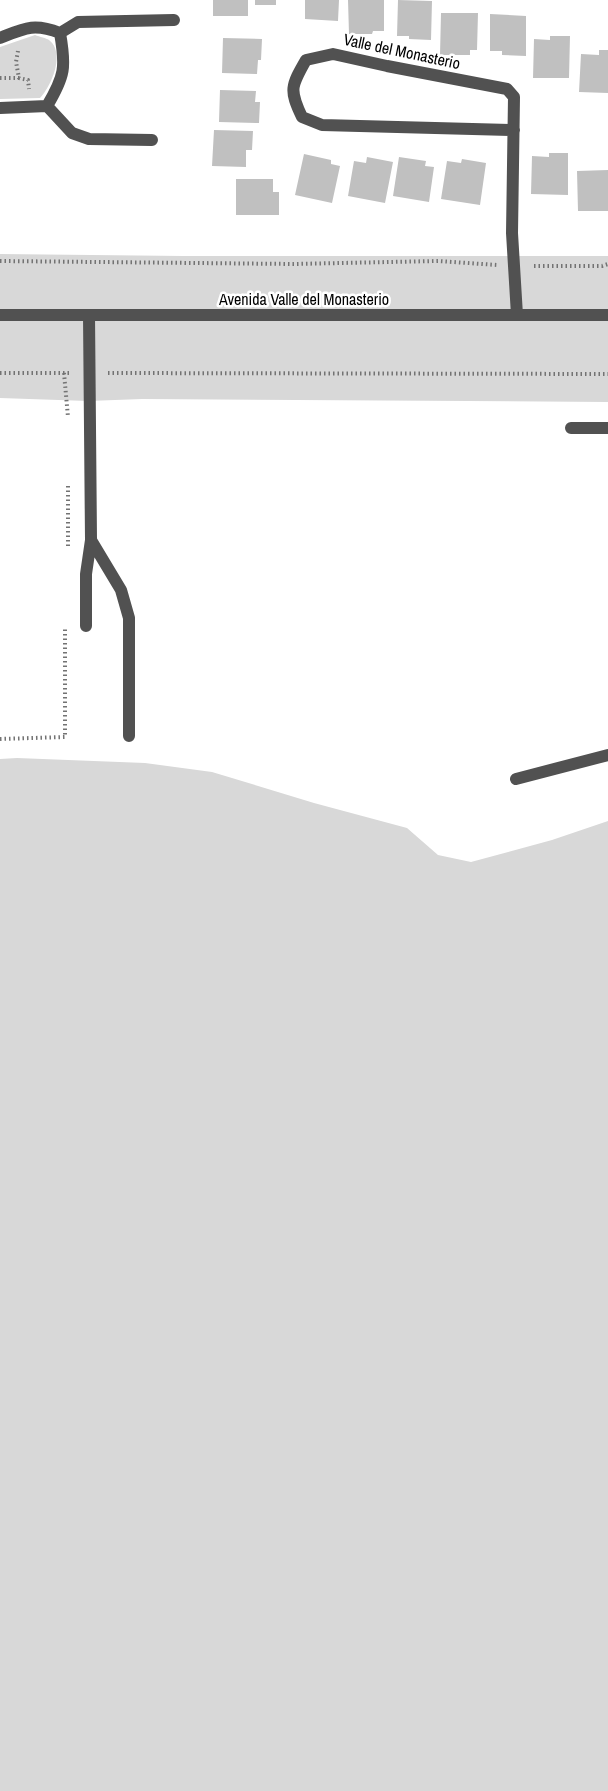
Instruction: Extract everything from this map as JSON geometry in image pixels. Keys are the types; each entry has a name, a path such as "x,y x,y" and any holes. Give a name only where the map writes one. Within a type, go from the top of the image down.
{"street":[{"path":"0,38 15,32 42,27 60,33 78,22 174,20"},
{"path":"47,106 61,83 65,61 60,33"},
{"name":"Valle del Monasterio","path":"514,130 322,125 302,117 292,97 295,79 306,60 333,54 507,89 514,97 514,130 514,266 517,315"},
{"path":"0,108 47,106"},
{"path":"47,106 72,133 89,139 152,140"},
{"name":"Avenida Valle del Monasterio","path":"0,315 608,315"},
{"path":"86,626 87,574 91,540 89,315"},
{"path":"571,428 608,428"},
{"path":"91,540 121,590 129,618 129,735"},
{"path":"516,779 608,755"}],"path":[{"path":"15,32 19,78"},
{"path":"0,78 28,80 32,108"},
{"path":"0,261 293,264 438,261 514,266 602,266 608,264"},
{"path":"0,373 608,374"},
{"path":"64,373 68,420"},
{"path":"0,739 65,737"}],"shaded area":[{"path":"35,35 49,40 56,53 55,70 48,86 40,98 0,99 0,47"},
{"path":"0,254 608,256 608,402 142,399 88,401 0,398"},
{"path":"0,759 145,763 212,772 407,828 438,855 471,862 552,840 608,821 608,1791 0,1791"}],"building":[{"path":"213,0 248,0 248,16 213,16"},
{"path":"255,0 276,0 276,5 255,5"},
{"path":"305,0 339,0 338,21 305,19"},
{"path":"348,0 384,0 384,31 373,31 372,34 349,34"},
{"path":"398,0 432,1 431,40 397,36"},
{"path":"441,13 478,13 477,50 470,50 470,55 440,55"},
{"path":"490,14 526,16 526,56 502,55 502,51 490,51"},
{"path":"550,36 570,36 569,78 533,78 534,39 550,40"},
{"path":"223,38 262,39 261,60 258,60 257,74 222,73"},
{"path":"599,50 608,50 608,93 579,92 581,54 599,55"},
{"path":"220,90 256,91 255,102 260,102 259,123 219,122"},
{"path":"214,130 253,131 252,150 246,150 246,167 212,166"},
{"path":"549,153 568,153 568,195 531,194 532,156 549,157"},
{"path":"304,154 331,160 331,164 340,166 332,203 295,195"},
{"path":"367,157 393,162 385,203 348,196 354,161 366,163"},
{"path":"399,157 426,161 425,166 434,167 429,202 393,196"},
{"path":"462,159 486,163 480,205 441,199 447,161 461,163"},
{"path":"608,170 608,211 578,211 577,171"},
{"path":"236,179 273,179 273,192 279,192 279,215 236,215"}]}
